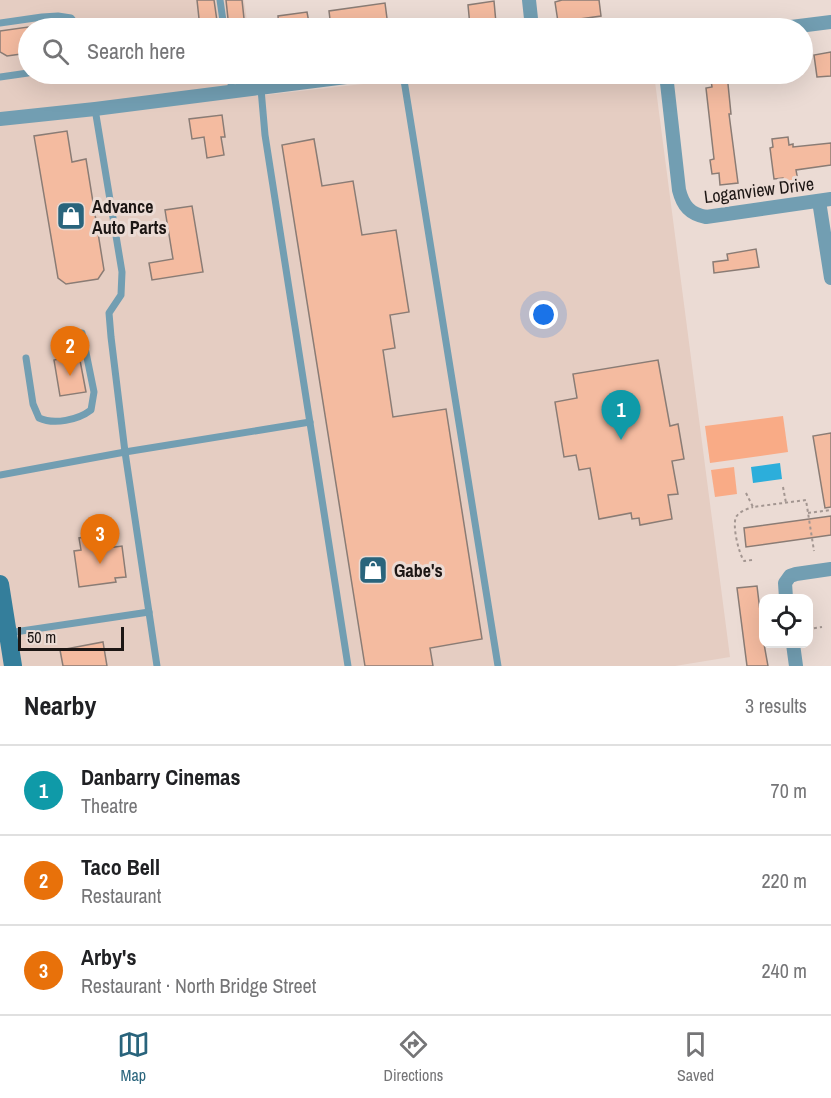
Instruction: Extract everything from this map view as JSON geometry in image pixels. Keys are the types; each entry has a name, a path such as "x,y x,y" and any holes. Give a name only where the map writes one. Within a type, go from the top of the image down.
{"main road":[{"path":"0,584 13,666"}],"street":[{"path":"529,0 531,18"},
{"path":"813,24 831,22"},
{"path":"0,119 297,84"},
{"name":"Loganview Drive","path":"667,84 679,190 685,206 690,211 706,217 825,200"},
{"path":"825,200 831,279"},
{"path":"786,594 785,583 790,576 831,569"},
{"path":"794,648 796,666"}],"lane":[{"path":"220,0 223,18"},
{"path":"41,18 58,16 71,18"},
{"path":"0,23 18,21"},
{"path":"0,77 18,74"},
{"path":"231,84 232,92"},
{"path":"405,84 498,666"},
{"path":"261,89 266,145 348,666"},
{"path":"95,109 122,272 121,295 109,313 125,452 157,666"},
{"path":"26,358 33,404 39,418 52,422 85,415 91,410 94,392 82,333"},
{"path":"0,475 310,422"},
{"path":"8,633 149,612"}],"path":[{"path":"783,487 786,503"},
{"path":"746,493 753,507"},
{"path":"752,560 744,561 739,554 735,522 741,512 753,507 806,500 814,550"},
{"path":"808,513 831,510"},
{"path":"813,628 822,627"}],"shaded area":[{"path":"0,0 244,0 247,18 18,18 18,84 254,84 256,96 363,84 655,84 730,657 675,666 0,666"},
{"path":"783,416 788,452 710,463 705,426"},
{"path":"734,467 737,494 715,497 711,470"}],"water":[{"path":"780,463 782,479 753,483 751,467"}],"building":[{"path":"197,0 214,0 217,18 199,18"},
{"path":"226,0 242,0 244,18 228,18"},
{"path":"599,0 601,16 557,18 555,2"},
{"path":"494,1 496,18 469,18 468,5"},
{"path":"385,3 387,18 330,18 329,11"},
{"path":"307,12 308,18 278,18 278,16"},
{"path":"18,28 18,54 7,56 0,52 0,31"},
{"path":"831,52 831,76 817,77 814,55"},
{"path":"712,84 728,84 731,114 729,114 738,183 720,185 719,173 712,174 710,160 714,159 706,88 712,87"},
{"path":"222,115 225,137 221,137 224,155 207,158 204,137 192,139 189,119"},
{"name":"Advance Auto Parts","path":"67,131 72,162 86,159 104,270 98,279 66,284 58,278 34,136"},
{"path":"788,137 789,145 793,144 793,147 831,143 831,165 796,170 798,181 784,183 783,178 774,179 770,148 773,147 772,139"},
{"path":"314,139 322,186 353,181 362,235 396,230 409,312 390,315 395,348 383,350 393,417 446,409 482,639 430,648 433,666 365,666 282,145"},
{"path":"192,206 203,272 152,280 149,263 173,259 165,210"},
{"path":"756,249 759,267 714,273 713,262 728,260 727,254"},
{"path":"79,355 86,392 60,396 54,360"},
{"path":"658,360 670,426 678,424 684,459 672,461 678,494 668,495 672,519 640,525 639,518 632,519 631,513 599,519 590,468 579,470 576,455 564,457 555,402 577,398 573,374"},
{"path":"831,433 831,507 825,508 813,436"},
{"path":"831,516 831,535 746,547 744,528"},
{"path":"92,536 93,550 122,546 126,577 115,578 116,582 79,587 74,551 81,550 79,538"},
{"path":"757,586 759,648 765,648 768,666 747,666 737,588"},
{"path":"103,642 107,666 63,666 60,650"}],"place":[{"name":"Advance Auto Parts","path":"71,216"},
{"name":"Taco Bell","path":"70,376"},
{"name":"Danbarry Cinemas","path":"621,440"},
{"name":"Arby's","path":"100,564"},
{"name":"Gabe's","path":"373,570"}]}
